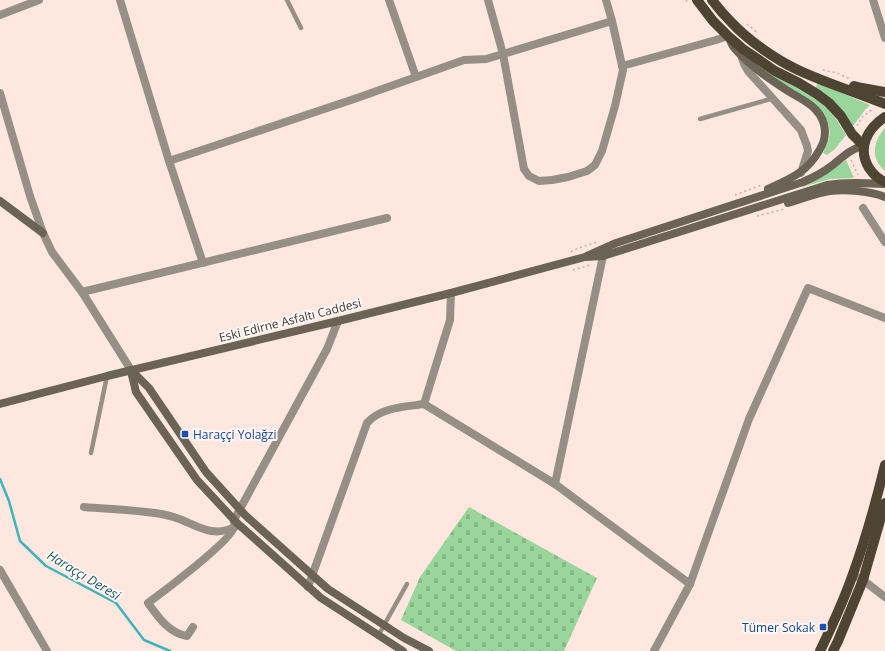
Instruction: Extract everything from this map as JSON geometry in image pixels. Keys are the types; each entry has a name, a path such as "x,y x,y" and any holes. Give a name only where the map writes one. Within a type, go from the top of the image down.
{"main road":[{"path":"712,0 732,24 752,41 771,54 796,69 885,104"},
{"path":"694,3 742,49 817,94 829,103 841,116 852,134 864,146"},
{"path":"728,36 734,48 741,56 785,89 815,108 825,130 823,146 811,163 801,173 750,196 744,201"},
{"path":"828,82 845,83 885,92"},
{"path":"885,118 871,129 866,137 864,146 864,155 868,166 872,173 885,183"},
{"path":"585,257 616,243 792,186 817,176 830,168 858,146 864,146"},
{"path":"585,257 603,256 827,185 885,183"},
{"path":"754,208 774,208 829,191 866,193 885,197"},
{"path":"0,201 43,233"},
{"name":"Eski Edirne Asfaltı Caddesi","path":"0,404 131,370 451,293 585,257"},
{"path":"131,370 149,388 206,472 245,515 328,589 404,638 429,651"},
{"path":"131,370 136,392 140,398 197,480 234,524 321,598 403,651"},
{"path":"820,651 830,631 853,575 885,465"},
{"path":"834,651 863,580 885,502"}],"street":[{"path":"0,15 39,0"},
{"path":"120,0 202,263"},
{"path":"389,0 416,77"},
{"path":"488,0 503,54 524,169 529,176 539,181 581,174 595,165 602,151 616,106 623,70 606,0"},
{"path":"873,0 885,38"},
{"path":"169,161 357,98 464,60 486,60 612,21"},
{"path":"622,66 728,36"},
{"path":"741,56 748,71 801,130 808,151 801,173"},
{"path":"0,93 30,196 43,233 52,252 82,292 131,370"},
{"path":"863,208 885,242"},
{"path":"82,292 387,218"},
{"path":"555,484 603,256"},
{"path":"654,651 690,584 749,419 808,288 885,318"},
{"path":"424,404 450,320 451,293"},
{"path":"193,627 186,636 179,635 169,628 148,603 213,552 230,535 240,510 327,349 338,321"},
{"path":"308,587 367,423 375,415 391,409 424,404 555,484 690,584"},
{"path":"84,507 156,513 215,532 227,531 234,524"},
{"path":"0,570 47,651"},
{"path":"853,575 863,580 885,597"}],"lane":[{"path":"287,0 301,28"},
{"path":"700,119 773,98"},
{"path":"91,453 107,376"},
{"path":"378,636 407,584"}],"path":[{"path":"686,0 694,3"},
{"path":"745,22 760,35"},
{"path":"823,70 837,73 851,79"},
{"path":"848,153 861,183"},
{"path":"730,197 766,184"},
{"path":"576,249 598,242"}],"green space":[{"path":"755,64 792,84 828,109 846,135 835,149 827,155 823,153 828,142 830,129 823,115"},
{"path":"818,83 870,105 853,126 815,88"},
{"path":"885,128 885,171 877,161 875,150 878,139"},
{"path":"846,160 854,178 830,179 802,187 802,185 827,174"},
{"path":"469,507 597,578 564,651 456,651 401,620 420,577"}],"waterway":[{"name":"Haraççı Deresi","path":"0,479 9,501 20,541 46,566 116,603 144,640 170,651"}],"place":[{"name":"Haraççi Yolağzi","path":"185,434"},
{"name":"Tümer Sokak","path":"823,627"}]}
